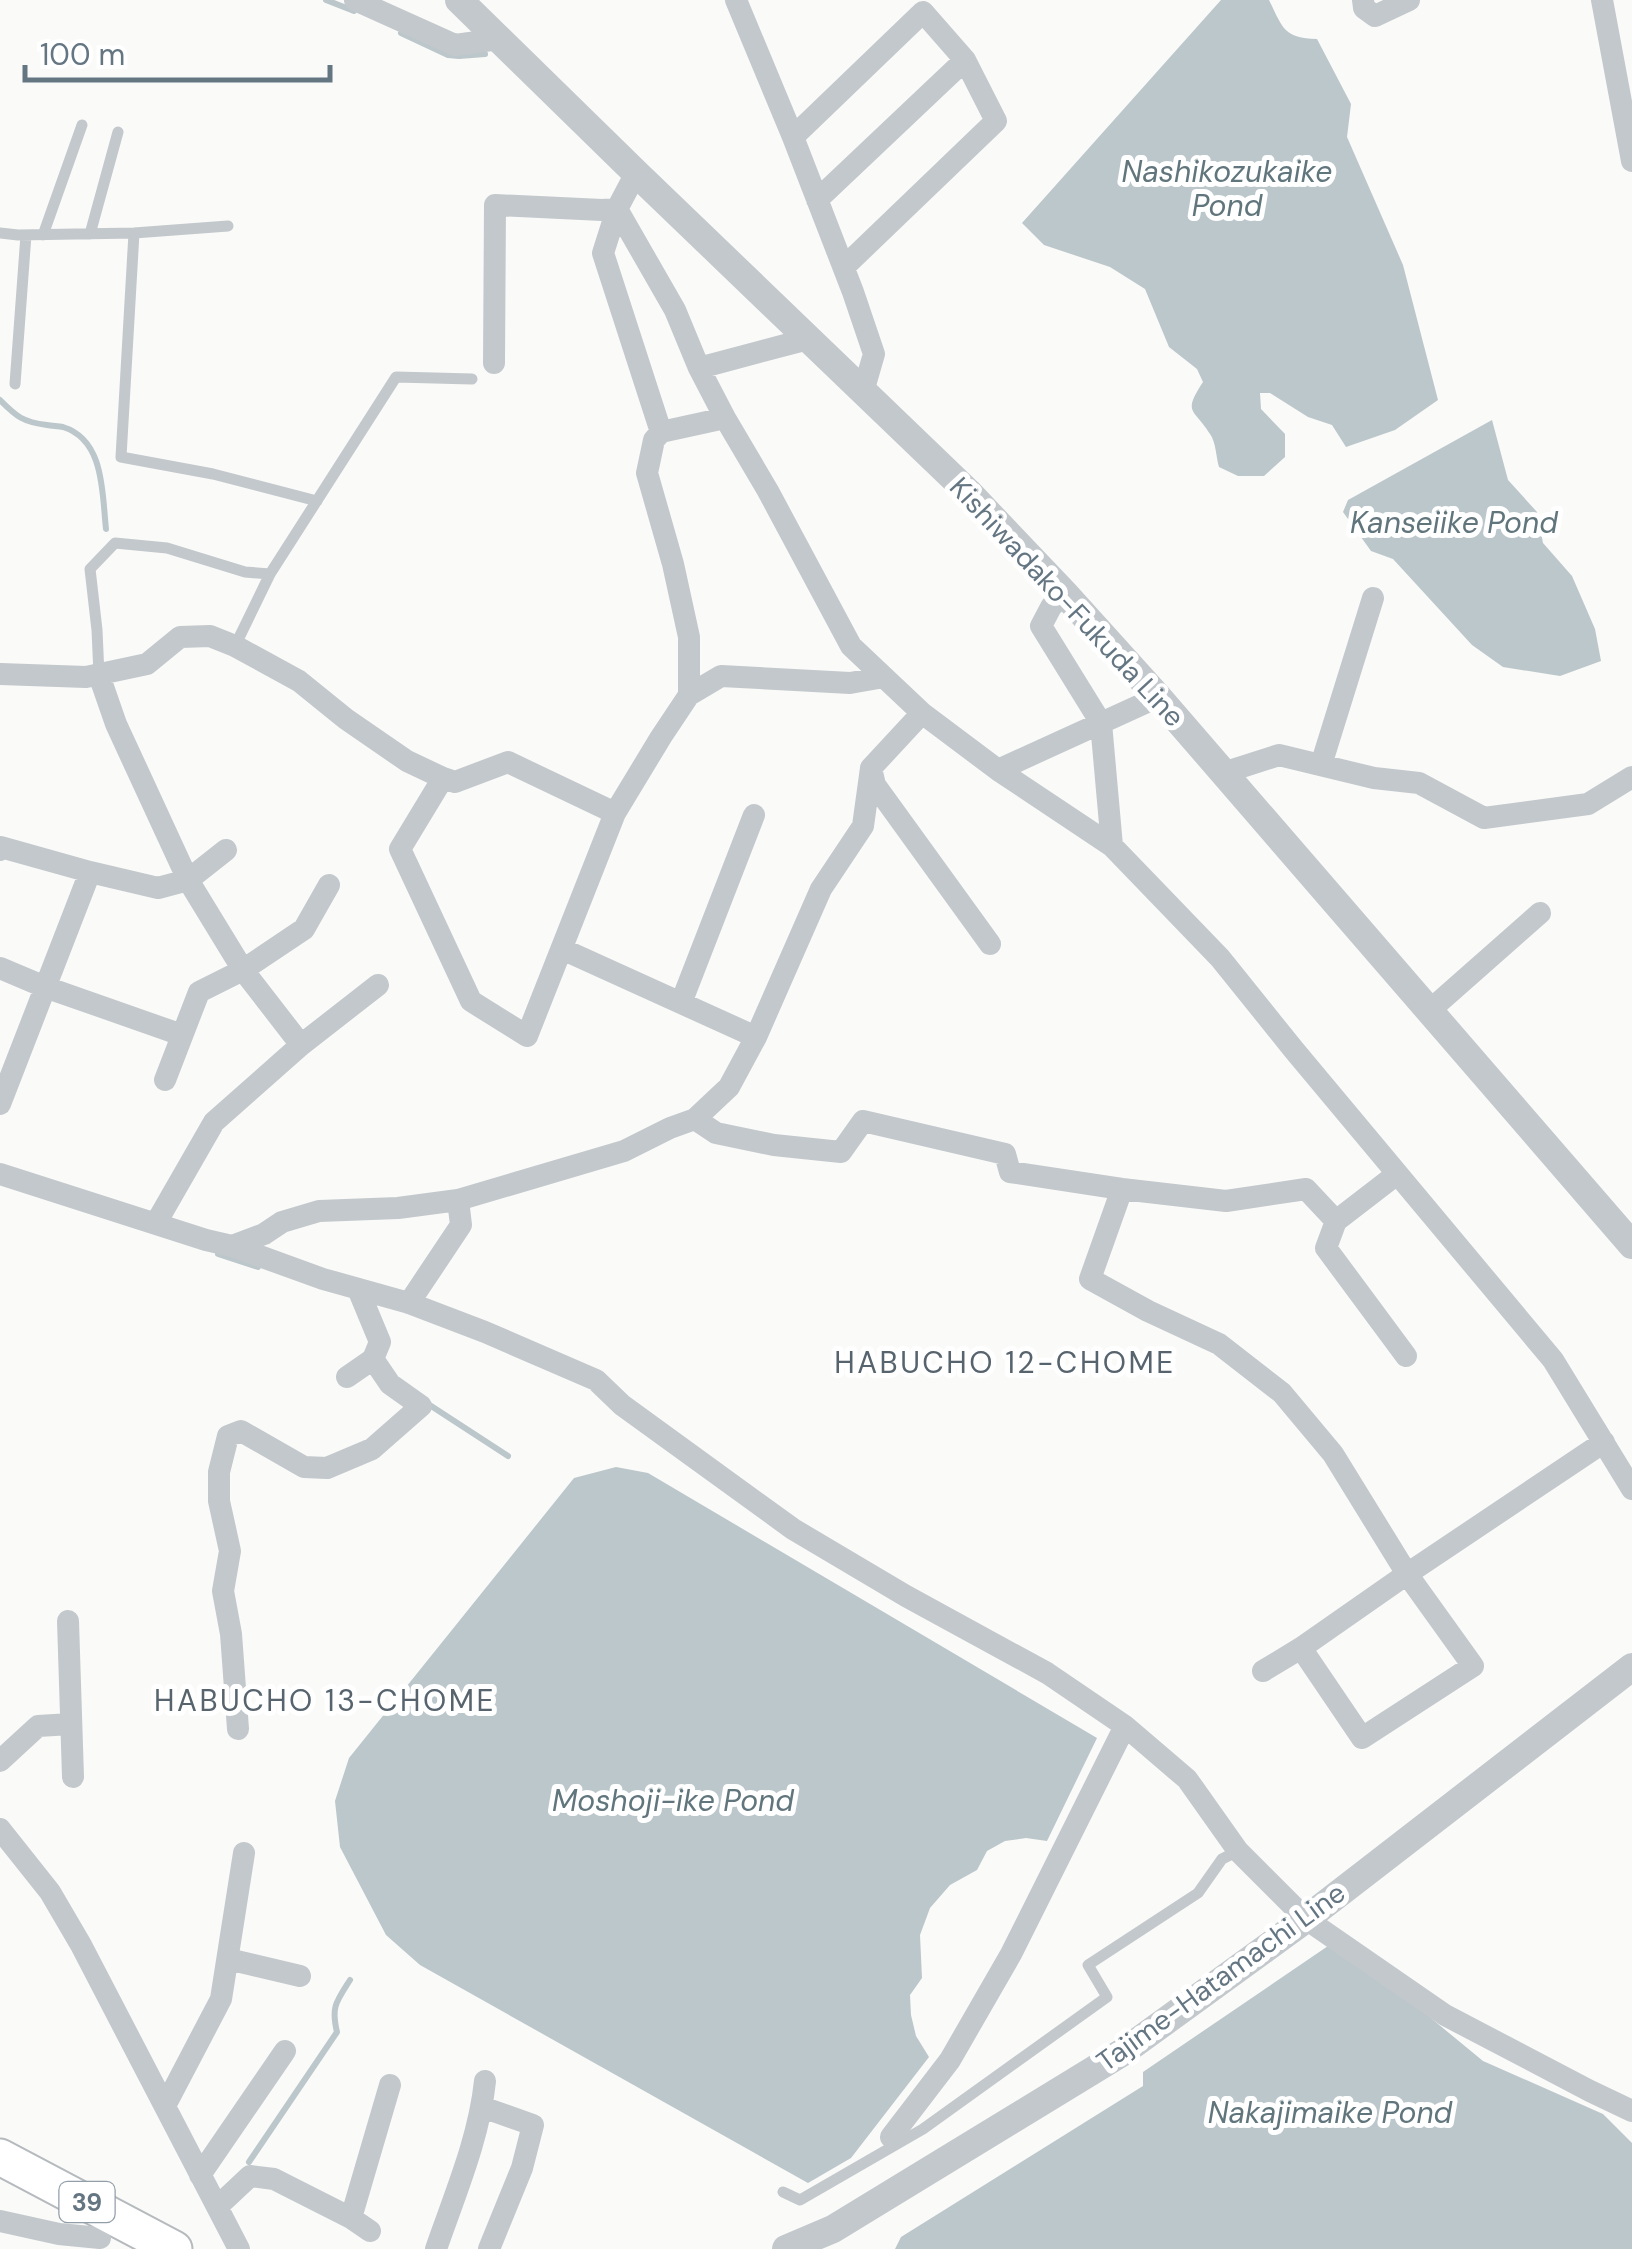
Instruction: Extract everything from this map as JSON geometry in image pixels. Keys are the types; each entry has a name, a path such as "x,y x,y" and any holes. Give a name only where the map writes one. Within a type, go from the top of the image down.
{"main road":[{"name":"39","path":"0,2158 102,2234 174,2249"}],"street":[{"path":"354,0 456,45 500,40"},
{"name":"Kishiwadako-Fukuda Line","path":"460,0 968,492 1064,593 1158,696 1632,1245"},
{"path":"736,0 794,137 874,354 863,392"},
{"path":"1363,0 1364,8 1375,16 1409,0"},
{"path":"1602,0 1632,161"},
{"path":"794,137 920,6 964,60 996,122 844,267"},
{"path":"817,200 964,60"},
{"path":"636,173 617,208 603,253 661,432"},
{"path":"494,362 495,205 617,208"},
{"path":"617,208 675,310 724,418 851,646 922,713 998,770 1112,846 1220,958 1554,1360 1632,1490"},
{"path":"699,368 808,338"},
{"path":"689,695 689,637 674,564 648,473 654,440 661,432 724,418"},
{"path":"1064,593 1041,626 1102,722 1112,846"},
{"path":"1321,765 1373,598"},
{"path":"0,674 99,674 147,664 180,637 210,636 299,681 407,761 443,778 455,782 508,762 615,813"},
{"path":"99,674 116,724 188,880 244,970 301,1045"},
{"path":"443,778 400,849 472,1001 527,1036 615,813 689,695 721,676 850,683 884,676"},
{"path":"998,770 1158,696"},
{"path":"232,1246 264,1234 282,1222 319,1211 398,1208 458,1200 624,1151 695,1119 728,1087 756,1037 821,889 863,826 872,768 922,713"},
{"path":"1223,773 1279,754 1374,778 1419,783 1484,818 1588,804 1632,777"},
{"path":"872,768 875,785 990,944"},
{"path":"681,1003 754,815"},
{"path":"0,850 2,847 158,888 188,880 226,850"},
{"path":"0,1104 90,872"},
{"path":"165,1080 199,992 244,970 304,929 329,885"},
{"path":"1429,1011 1534,919 1511,906"},
{"path":"562,950 756,1037"},
{"path":"0,968 182,1035"},
{"path":"156,1223 214,1122 301,1045 378,985"},
{"path":"695,1119 716,1133 774,1145 841,1152 863,1121 1005,1154 1010,1172 1226,1201 1306,1189 1336,1221"},
{"path":"0,1174 232,1246 322,1279 409,1303 596,1380 622,1404 793,1529 1048,1674 1125,1726 1187,1779 1238,1851 1306,1918 1445,2015 1632,2111"},
{"path":"1397,1174 1336,1221 1326,1248 1406,1356"},
{"path":"1122,1189 1090,1279 1220,1344 1282,1393 1333,1454 1406,1574 1473,1666 1362,1738 1301,1648"},
{"path":"409,1303 461,1225 458,1200"},
{"path":"347,1377 373,1359 380,1342 358,1289"},
{"path":"238,1729 223,1591 230,1551 218,1501 218,1472 228,1436 241,1430 304,1467 327,1468 372,1449 420,1406 390,1384 373,1359"},
{"path":"1264,1672 1604,1442"},
{"path":"68,1622 73,1778"},
{"name":"Tajime-Hatamachi Line","path":"786,2249 833,2229 1123,2052 1306,1918 1632,1667"},
{"path":"0,1761 38,1726 71,1724"},
{"path":"891,2137 950,2060 994,1984 1125,1726"},
{"path":"0,1829 50,1892 81,1945 239,2249"},
{"path":"164,2106 221,1999 244,1853"},
{"path":"228,1959 300,1976"},
{"path":"200,2175 267,2093 285,2050"},
{"path":"436,2249 474,2141 485,2081"},
{"path":"216,2206 250,2176 274,2179 361,2224 390,2085"},
{"path":"482,2107 533,2125 522,2168 489,2249"},
{"path":"0,2221 60,2234 102,2234"}],"lane":[{"path":"43,235 82,125"},
{"path":"90,234 118,132"},
{"path":"0,233 134,233 228,226"},
{"path":"134,233 121,457 213,474 317,501"},
{"path":"15,384 26,235"},
{"path":"235,646 270,574 396,378 472,379"},
{"path":"99,674 90,569 115,542 167,548 245,572 270,574"},
{"path":"782,2192 800,2200 924,2128 1107,1997 1088,1965 1198,1892 1222,1860 1238,1851"},
{"path":"804,2198 811,2212"}],"water":[{"name":"Nashikozukaike Pond","path":"1221,0 1269,0 1286,30 1317,39 1351,104 1347,137 1403,265 1438,400 1395,430 1346,447 1332,425 1308,417 1270,393 1260,393 1261,409 1285,434 1285,457 1264,476 1238,476 1219,467 1212,437 1192,406 1203,382 1197,369 1169,347 1145,289 1110,267 1044,245 1022,223"},
{"name":"Kanseiike Pond","path":"1492,420 1508,480 1537,512 1543,543 1572,576 1595,629 1601,661 1560,676 1503,667 1472,645 1393,559 1371,551 1343,512 1348,500"},
{"name":"Moshoji-ike Pond","path":"616,1467 648,1473 1097,1738 1047,1841 1005,1841 987,1851 977,1870 950,1885 930,1908 920,1935 922,1978 910,1995 916,2036 929,2057 851,2158 808,2183 420,1965 386,1935 340,1847 335,1801 349,1758 574,1478"},
{"name":"Nakajimaike Pond","path":"1328,1946 1381,1977 1483,2061 1603,2114 1632,2143 1632,2249 895,2249 901,2237 1143,2086 1143,2072"}],"waterway":[{"path":"326,0 354,11"},
{"path":"401,33 448,55 485,54"},
{"path":"0,400 21,418 63,427 87,444 99,470 106,529"},
{"path":"218,1254 258,1267"},
{"path":"425,1402 508,1456"},
{"path":"249,2162 337,2032 336,2005 350,1980"}],"district":[{"name":"HABUCHO 12-CHOME","path":"1005,1362"},
{"name":"HABUCHO 13-CHOME","path":"325,1700"}]}
